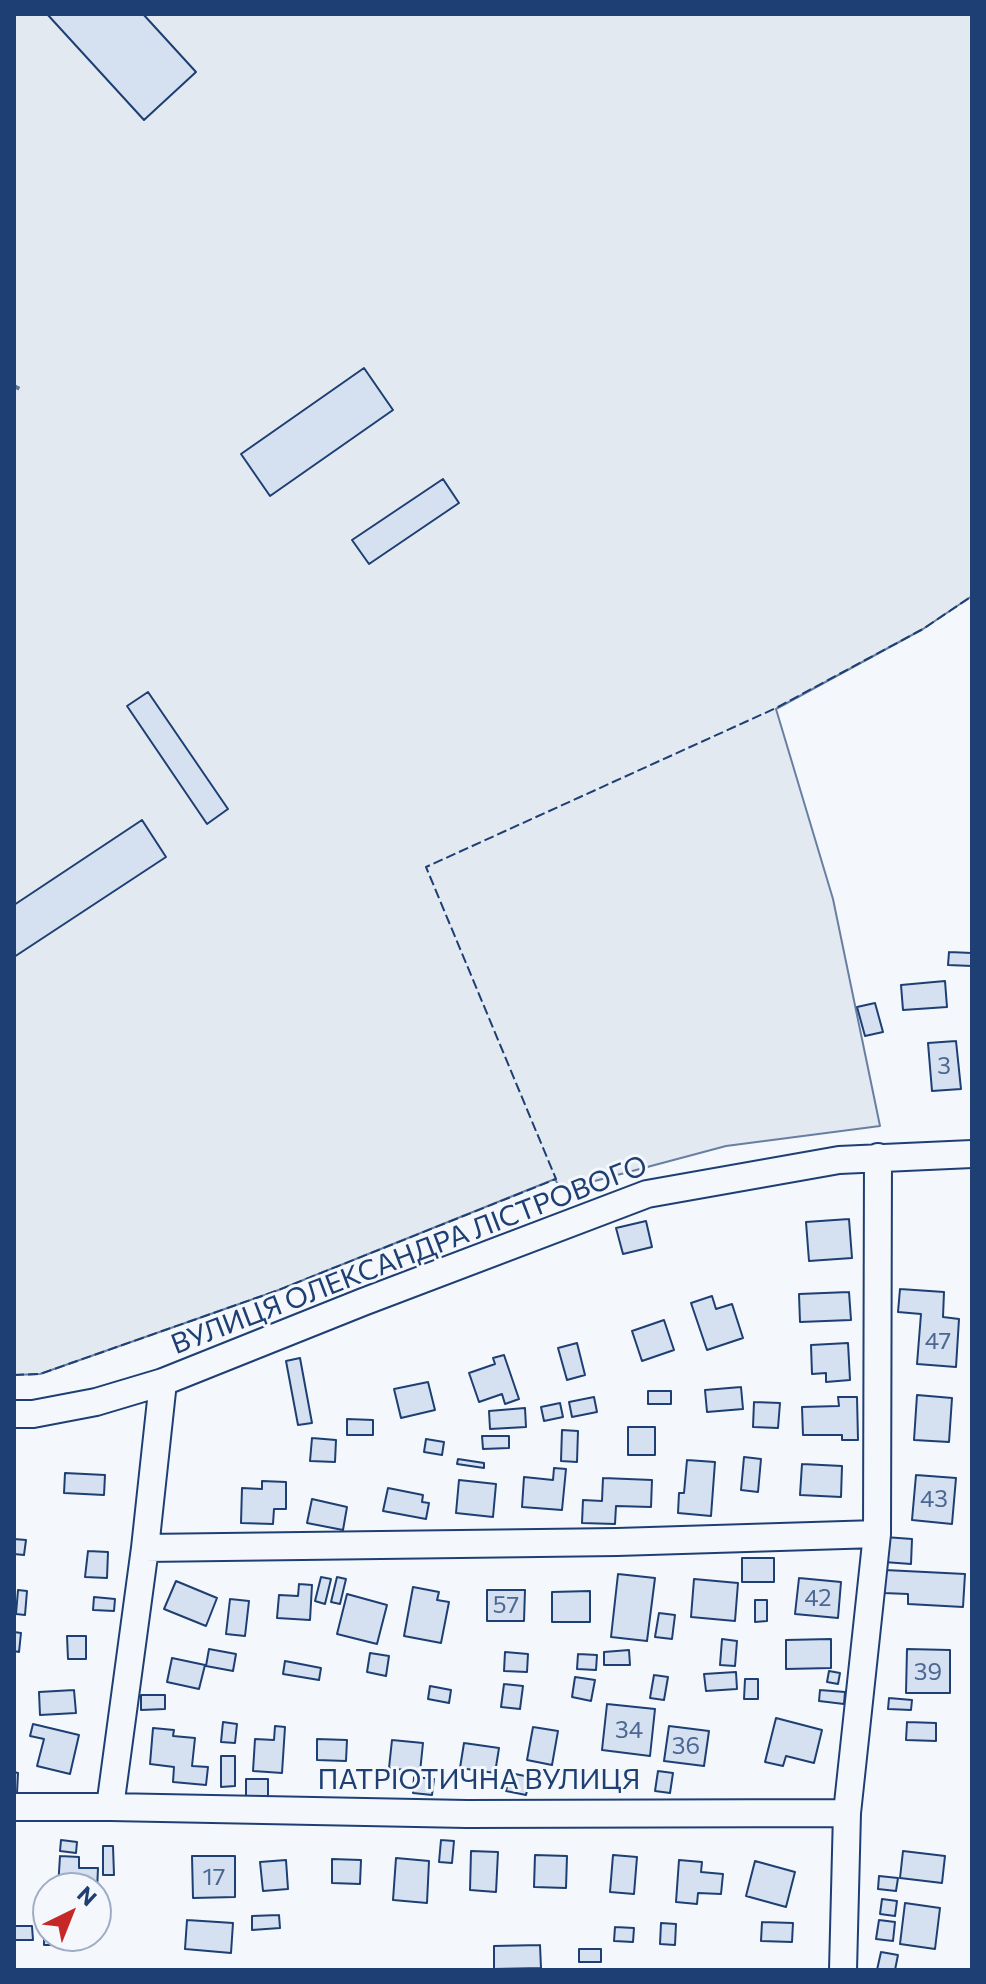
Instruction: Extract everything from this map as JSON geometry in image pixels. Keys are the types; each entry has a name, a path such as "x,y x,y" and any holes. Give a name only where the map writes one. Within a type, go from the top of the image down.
{"street":[{"name":"ВУЛИЦЯ ОЛЕКСАНДРА ЛІСТРОВОГО","path":"14,1414 33,1414 96,1402 163,1382 647,1194 839,1160 972,1154"},
{"path":"843,1970 847,1813 877,1534 878,1157"},
{"path":"110,1807 145,1548 163,1382"},
{"path":"145,1548 617,1542 877,1534"},
{"name":"ПАТРІОТИЧНА ВУЛИЦЯ","path":"14,1807 467,1814 847,1813"}],"path":[{"path":"14,386 22,390"}],"shaded area":[{"path":"14,14 972,14 972,596 923,629 776,709 833,899 880,1126 726,1146 561,1190 555,1179 276,1291 40,1374 14,1375"}],"building":[{"path":"47,14 143,14 196,72 144,120"},
{"path":"364,368 393,410 270,496 241,454"},
{"path":"443,479 459,503 369,564 352,540"},
{"path":"148,692 228,809 207,824 127,706"},
{"path":"142,820 166,857 14,957 14,905"},
{"path":"949,952 972,953 972,966 948,965"},
{"path":"945,981 947,1007 903,1010 901,985"},
{"path":"875,1003 883,1032 865,1036 857,1007"},
{"path":"956,1041 961,1089 932,1091 928,1043"},
{"path":"849,1219 852,1258 809,1261 806,1222"},
{"path":"646,1221 652,1247 623,1254 616,1228"},
{"path":"900,1289 944,1292 943,1317 959,1319 956,1367 917,1364 921,1314 898,1312"},
{"path":"849,1292 851,1320 800,1322 799,1294"},
{"path":"712,1296 716,1309 732,1304 743,1338 707,1350 691,1303"},
{"path":"664,1320 674,1350 642,1361 632,1331"},
{"path":"577,1343 585,1375 567,1380 558,1348"},
{"path":"848,1343 850,1380 826,1382 826,1373 812,1374 811,1345"},
{"path":"504,1355 519,1399 505,1404 502,1394 479,1402 469,1373 495,1364 493,1358"},
{"path":"300,1358 312,1423 298,1425 286,1361"},
{"path":"428,1382 435,1410 401,1418 394,1389"},
{"path":"741,1387 743,1409 707,1412 705,1390"},
{"path":"648,1391 671,1391 671,1404 648,1404"},
{"path":"917,1395 952,1398 949,1442 914,1440"},
{"path":"594,1397 597,1412 572,1417 569,1402"},
{"path":"838,1397 857,1397 858,1440 842,1440 842,1435 803,1435 802,1407 839,1406"},
{"path":"754,1402 780,1403 778,1428 753,1427"},
{"path":"560,1403 563,1417 544,1421 541,1407"},
{"path":"525,1408 526,1427 490,1429 489,1411"},
{"path":"347,1419 373,1420 373,1435 347,1435"},
{"path":"628,1427 655,1427 655,1455 628,1455"},
{"path":"562,1430 578,1431 577,1462 561,1461"},
{"path":"482,1436 509,1436 509,1448 483,1449"},
{"path":"312,1438 336,1440 335,1462 310,1461"},
{"path":"426,1439 444,1442 442,1455 424,1452"},
{"path":"744,1457 761,1459 758,1492 741,1490"},
{"path":"458,1459 484,1463 484,1468 457,1464"},
{"path":"687,1460 715,1462 711,1516 678,1513 679,1493 684,1493"},
{"path":"802,1464 842,1466 841,1497 800,1495"},
{"path":"554,1468 566,1469 562,1510 522,1507 524,1477 553,1480"},
{"path":"65,1473 105,1475 104,1495 64,1493"},
{"path":"916,1475 956,1478 952,1524 912,1520"},
{"path":"603,1478 652,1480 651,1507 616,1506 615,1524 582,1523 583,1500 602,1501"},
{"path":"459,1480 496,1484 493,1517 456,1513"},
{"path":"262,1481 286,1482 286,1509 274,1509 273,1524 241,1523 242,1488 262,1489"},
{"path":"388,1488 423,1495 422,1502 429,1503 426,1519 383,1511"},
{"path":"312,1499 347,1507 343,1530 307,1523"},
{"path":"885,1537 912,1539 911,1564 884,1562"},
{"path":"14,1539 26,1540 24,1555 14,1554"},
{"path":"88,1551 108,1552 107,1578 85,1577"},
{"path":"742,1558 774,1558 774,1582 742,1582"},
{"path":"885,1570 965,1574 963,1607 908,1604 908,1594 883,1593"},
{"path":"618,1574 655,1578 647,1641 611,1637"},
{"path":"321,1577 331,1579 325,1604 315,1601"},
{"path":"337,1577 346,1579 340,1604 331,1602"},
{"path":"799,1578 841,1582 838,1618 795,1614"},
{"path":"694,1579 738,1583 735,1621 691,1617"},
{"path":"176,1581 217,1598 206,1626 164,1609"},
{"path":"299,1584 312,1585 310,1620 277,1618 279,1595 298,1596"},
{"path":"413,1587 439,1592 437,1600 449,1602 441,1643 404,1636"},
{"path":"18,1590 27,1591 25,1615 16,1614"},
{"path":"487,1590 525,1590 524,1621 487,1621"},
{"path":"590,1591 590,1622 552,1622 552,1592"},
{"path":"347,1594 387,1605 377,1644 337,1634"},
{"path":"94,1597 115,1599 114,1611 93,1610"},
{"path":"230,1599 249,1601 245,1636 226,1634"},
{"path":"755,1600 767,1600 767,1621 755,1622"},
{"path":"659,1613 675,1615 672,1639 655,1637"},
{"path":"14,1632 21,1633 19,1652 14,1651"},
{"path":"67,1636 86,1636 86,1659 68,1659"},
{"path":"722,1639 737,1641 735,1666 720,1665"},
{"path":"831,1639 831,1668 786,1669 786,1640"},
{"path":"209,1649 236,1654 233,1671 206,1666"},
{"path":"907,1649 950,1650 950,1693 906,1693"},
{"path":"629,1650 630,1665 604,1665 604,1652"},
{"path":"505,1652 528,1654 527,1672 504,1671"},
{"path":"370,1653 389,1656 386,1676 367,1672"},
{"path":"578,1654 597,1655 596,1670 577,1669"},
{"path":"172,1658 205,1665 199,1689 167,1682"},
{"path":"285,1661 321,1668 319,1680 283,1674"},
{"path":"829,1671 840,1673 838,1684 827,1682"},
{"path":"736,1672 737,1689 706,1691 704,1674"},
{"path":"654,1675 668,1677 664,1700 650,1698"},
{"path":"575,1677 595,1680 591,1701 572,1697"},
{"path":"745,1679 758,1679 758,1699 744,1699"},
{"path":"504,1684 523,1686 520,1709 501,1707"},
{"path":"430,1686 451,1690 449,1703 428,1699"},
{"path":"74,1690 76,1713 40,1715 39,1692"},
{"path":"820,1690 845,1692 844,1704 819,1701"},
{"path":"141,1695 165,1695 165,1709 141,1710"},
{"path":"889,1698 912,1700 911,1710 888,1709"},
{"path":"607,1704 655,1709 650,1756 602,1750"},
{"path":"776,1718 822,1730 814,1763 786,1756 783,1766 765,1762"},
{"path":"223,1722 237,1724 235,1743 221,1742"},
{"path":"907,1722 936,1723 936,1741 906,1740"},
{"path":"33,1724 79,1735 70,1774 37,1766 44,1739 30,1736"},
{"path":"275,1726 285,1727 282,1773 253,1771 255,1739 274,1740"},
{"path":"669,1726 709,1731 704,1766 664,1761"},
{"path":"533,1727 558,1731 552,1765 527,1760"},
{"path":"153,1728 174,1730 173,1736 195,1738 192,1766 208,1767 206,1785 173,1782 174,1767 150,1764"},
{"path":"317,1739 347,1740 346,1761 317,1760"},
{"path":"392,1740 423,1743 420,1772 389,1768"},
{"path":"464,1743 499,1748 495,1773 460,1768"},
{"path":"221,1756 235,1756 235,1786 221,1787"},
{"path":"658,1771 673,1773 670,1793 655,1791"},
{"path":"14,1772 18,1773 17,1793 14,1793"},
{"path":"510,1773 530,1777 526,1795 506,1791"},
{"path":"414,1777 434,1779 432,1795 413,1793"},
{"path":"246,1779 268,1779 268,1802 246,1802"},
{"path":"61,1840 77,1842 76,1853 60,1851"},
{"path":"441,1840 454,1841 452,1863 439,1862"},
{"path":"103,1846 113,1846 114,1875 103,1872"},
{"path":"471,1851 498,1852 496,1892 470,1890"},
{"path":"903,1851 945,1856 942,1883 900,1878"},
{"path":"535,1855 567,1856 566,1888 534,1887"},
{"path":"613,1855 637,1857 634,1894 610,1892"},
{"path":"60,1856 79,1857 79,1868 98,1868 98,1872 59,1872"},
{"path":"192,1856 235,1856 235,1897 193,1898"},
{"path":"396,1858 429,1861 427,1903 393,1900"},
{"path":"332,1859 361,1860 360,1884 332,1883"},
{"path":"286,1860 288,1889 263,1891 260,1862"},
{"path":"679,1860 702,1862 701,1872 723,1874 721,1894 698,1893 697,1904 676,1902"},
{"path":"755,1861 795,1872 786,1907 746,1896"},
{"path":"879,1876 898,1878 896,1891 878,1889"},
{"path":"882,1899 897,1901 895,1916 880,1914"},
{"path":"905,1903 940,1908 935,1949 900,1944"},
{"path":"279,1915 280,1928 252,1930 252,1916"},
{"path":"187,1920 233,1923 231,1953 185,1949"},
{"path":"879,1920 895,1922 893,1941 876,1939"},
{"path":"762,1922 793,1923 792,1942 761,1941"},
{"path":"661,1923 676,1924 675,1945 660,1944"},
{"path":"14,1926 32,1926 32,1940 14,1940"},
{"path":"615,1927 634,1928 633,1942 614,1941"},
{"path":"540,1945 541,1968 494,1969 494,1946"},
{"path":"579,1949 601,1949 601,1962 579,1962"},
{"path":"881,1952 898,1955 895,1970 877,1970"}],"fence":[{"path":"14,1375 40,1374 276,1291 556,1179 426,867 776,708 923,629 972,596"}]}
